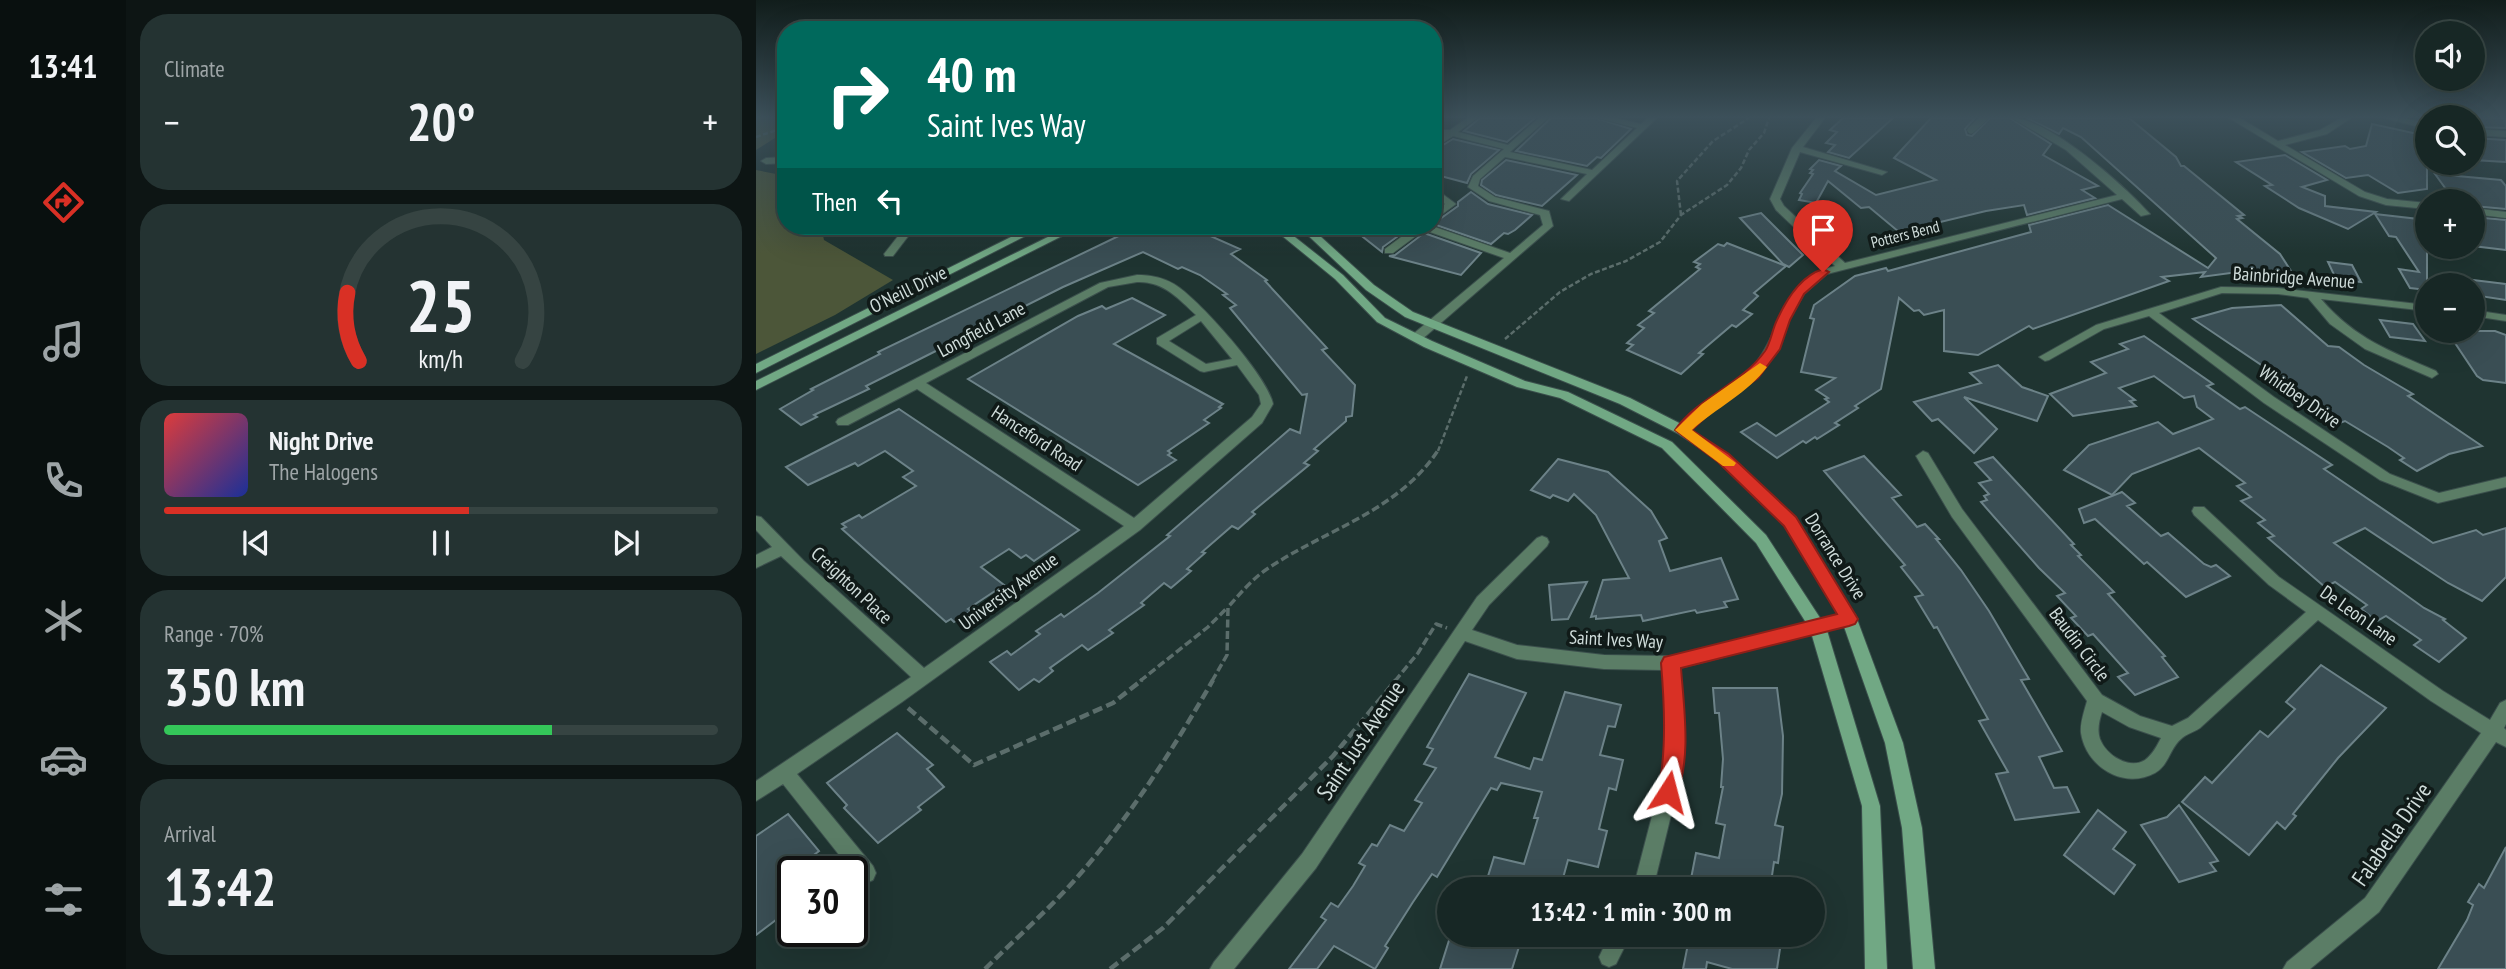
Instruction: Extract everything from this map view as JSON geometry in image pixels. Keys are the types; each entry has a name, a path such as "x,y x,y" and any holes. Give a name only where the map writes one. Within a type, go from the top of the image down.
{"street":[{"path":"1416,338 1548,226 1545,213 1492,199 1473,187 1476,178 1494,163"},
{"path":"1556,163 1594,173"},
{"path":"1566,199 1604,163"},
{"path":"1792,163 1775,199 1780,208 1842,266"},
{"path":"1851,163 1882,172"},
{"path":"2090,163 2145,214"},
{"path":"2312,163 2371,198 2415,204"},
{"name":"Potters Bend","path":"1682,430 1753,375 1773,349 1783,320 1799,292 1823,272 2124,196"},
{"path":"1442,197 1451,204 1442,211"},
{"path":"2485,212 2506,215"},
{"path":"1442,233 1512,257"},
{"path":"888,254 904,235"},
{"name":"O'Neill Drive","path":"756,369 1022,235"},
{"name":"O'Neill Drive","path":"756,386 1059,235"},
{"path":"1286,235 1339,277 1381,320 1521,384 1564,395 1667,445 1761,539 1818,627 1871,806 1876,969"},
{"name":"Dorrance Drive","path":"1313,235 1401,311 1430,327 1446,329 1625,401 1682,430 1724,458 1790,522 1849,619 1894,743 1912,828 1924,969"},
{"path":"1389,251 1410,235"},
{"name":"Longfield Lane","path":"843,422 1104,285 1139,278 1160,281 1191,303 1202,316"},
{"name":"Bainbridge Avenue","path":"2045,357 2100,327 2221,290 2311,295 2415,306"},
{"path":"2311,295 2334,322 2369,346 2432,374"},
{"name":"Whidbey Drive","path":"2150,311 2269,400 2385,477 2438,498 2506,482"},
{"path":"2485,315 2506,318"},
{"path":"1202,316 1238,361 1203,368 1161,341 1202,316"},
{"name":"University Avenue","path":"756,792 1135,526 1257,420 1266,404 1265,394 1238,361"},
{"name":"Hanceford Road","path":"917,383 1135,526"},
{"path":"1667,445 1682,430"},
{"name":"Baudin Circle","path":"1923,456 1957,513 2096,700 2135,722 2173,734"},
{"name":"De Leon Lane","path":"2199,510 2274,581 2437,696 2500,735"},
{"name":"Creighton Place","path":"756,521 923,677"},
{"name":"Saint Just Avenue","path":"1221,969 1309,861 1483,601 1542,542"},
{"path":"756,562 782,548"},
{"path":"2096,700 2090,732 2095,747 2113,766 2133,773 2142,771 2153,764 2173,734 2194,723 2317,611"},
{"name":"Saint Ives Way","path":"1462,634 1517,652 1604,662 1671,663 1849,619"},
{"path":"1646,877 1673,770 1675,718 1671,663"},
{"name":"Falabella Drive","path":"2294,969 2372,905 2500,735 2506,708"},
{"path":"785,773 852,856"},
{"path":"1609,957 1614,947"}],"path":[{"path":"1681,215 1677,181 1693,163"},
{"path":"1495,349 1560,292 1591,274 1626,261 1660,242 1681,215 1727,185 1743,163"},
{"path":"895,697 974,765 1113,703 1208,626 1266,570 1380,509 1405,491 1434,458 1452,426 1465,378 1478,365"},
{"path":"985,969 1073,882 1118,825 1190,720 1227,655 1228,607"},
{"path":"1110,969 1163,928 1333,756 1418,653 1436,624 1462,634"}],"green space":[{"path":"756,170 777,174 777,235 823,235 824,240 893,280 835,315 756,354"}],"building":[{"path":"1442,163 1484,163 1471,174 1467,183 1442,176"},
{"path":"1502,163 1521,163 1577,175 1542,206 1496,195 1481,185 1482,180"},
{"path":"1816,163 1841,166 1835,171 1876,195 1936,180 1904,163 2058,163 2098,186 2082,190 2095,198 2027,215 2024,205 1986,211 1899,232 1869,207 1861,208 1828,181 1816,203 1799,200 1802,194 1800,193 1813,174 1810,169"},
{"path":"2110,163 2179,163 2244,215 2238,216 2242,218 2237,219 2280,254 2291,271 2253,270 2201,277 2205,272 2162,277 2169,281 2033,329 2029,326 1978,355 1944,351 1944,310 1924,315 1919,310 1914,311 1899,298 1881,389 1835,423 1839,425 1817,439 1815,437 1806,443 1803,441 1777,458 1741,432 1757,423 1776,436 1829,402 1825,399 1828,398 1816,390 1835,378 1801,372 1814,319 1810,318 1814,305 1855,276 1886,268 1888,271 2031,232 2029,225 2108,205 2208,268 2216,258"},
{"path":"2238,163 2299,163 2327,180 2302,187 2325,196 2325,206 2376,212 2348,229 2299,208 2265,186 2272,185"},
{"path":"2321,163 2415,163 2415,175 2427,175 2427,189 2398,193 2368,175 2346,178"},
{"path":"2436,175 2501,180 2506,186 2506,209 2485,207 2485,189 2446,189"},
{"path":"1471,192 1488,204 1532,215 1515,230 1504,233 1491,244 1442,227 1442,218 1458,206 1458,202"},
{"path":"1761,213 1803,255 1789,267 1783,264 1740,218"},
{"path":"2375,214 2415,219 2415,259 2427,259 2427,273 2415,273 2415,289 2410,288 2399,269 2419,272 2396,237 2389,236"},
{"path":"2485,218 2506,220 2506,250 2485,247"},
{"path":"1121,235 1208,235 1240,249 1231,254 1267,280 1265,281 1327,348 1322,350 1355,385 1352,416 1346,417 1346,421 1314,449 1318,451 1304,463 1309,465 1252,512 1255,514 1238,529 1232,526 1202,552 1205,553 1187,569 1191,571 1171,588 1164,583 1141,603 1144,605 1109,630 1113,633 1088,650 1082,645 1050,668 1053,671 1039,682 1034,679 1019,690 990,662 1007,651 1011,655 1040,634 1036,631 1061,614 1064,617 1098,593 1170,536 1167,535 1290,429 1300,433 1307,394 1302,395 1230,308 1236,305 1223,295 1227,294 1200,275 1182,267 1178,269 1143,252 1063,287 866,386 869,389 814,415 817,417 801,425 780,409 813,390 811,389 880,354 878,352"},
{"path":"1361,235 1400,235 1383,247 1382,252"},
{"path":"1421,235 1430,235 1481,253 1461,275 1389,256 1395,255"},
{"path":"1727,243 1786,266 1754,293 1758,296 1743,310 1752,314 1736,327 1732,325 1699,353 1703,354 1681,374 1627,350 1633,345 1627,343 1644,328 1638,325 1654,313 1649,311 1700,269 1696,267 1700,264 1694,262 1718,244 1724,246"},
{"path":"2328,262 2352,265 2361,282 2336,279"},
{"path":"2485,281 2506,284 2506,300 2485,297"},
{"path":"1132,298 1165,315 1114,344 1223,404 1204,420 1209,423 1168,451 1171,453 1168,455 1176,460 1138,485 968,379 1078,316 1102,306 1106,309"},
{"path":"2281,305 2328,346 2339,347 2413,394 2408,396 2482,446 2449,454 2417,471 2400,460 2404,458 2388,447 2345,421 2340,423 2288,390 2294,387 2193,319 2232,308"},
{"path":"2380,320 2413,324 2415,327 2415,340 2390,337"},
{"path":"2485,331 2506,335 2506,383 2483,380 2477,376 2455,343 2485,343"},
{"path":"2144,336 2213,384 2207,386 2240,409 2245,407 2332,465 2324,469 2433,543 2476,530 2483,535 2506,528 2506,577 2482,601 2448,583 2365,528 2334,543 2424,608 2445,619 2443,620 2466,638 2439,662 2414,645 2421,640 2386,616 2377,621 2361,609 2367,605 2335,582 2325,587 2268,538 2274,536 2258,523 2265,520 2241,501 2251,497 2237,486 2245,483 2199,448 2132,474 2112,495 2064,470 2089,445 2158,422 2173,434 2213,419 2197,407 2194,396 2184,398 2154,376 2119,388 2135,400 2130,401 2136,406 2073,416 2050,394 2106,373 2091,362 2128,349 2120,344"},
{"path":"1998,365 2022,387 2048,396 2037,421 1964,397 1997,429 1974,453 1938,419 1932,421 1914,402 1981,383 1970,373"},
{"path":"899,409 1079,530 1034,561 1026,555 1021,558 1009,549 981,567 1004,585 968,609 971,611 954,622 951,619 946,622 842,529 846,527 842,524 859,515 862,518 916,486 903,477 913,471 885,451 858,466 855,463 808,485 786,467"},
{"path":"1864,456 1901,495 1892,498 1917,527 1925,524 1939,539 1936,539 1989,611 2029,679 2021,680 2062,751 2039,757 2054,788 2067,787 2079,812 2015,820 1996,774 2008,772 1979,721 1988,719 1937,627 1934,628 1915,597 1923,595 1901,567 1905,565 1824,471"},
{"path":"1993,457 2074,544 2071,545 2081,555 2078,556 2114,592 2108,594 2165,656 2162,657 2178,677 2135,695 2118,677 2128,673 2093,634 2088,636 2071,618 2076,616 2057,596 2065,593 2039,568 1981,502 1987,500 1984,496 1989,494 1979,483 1991,480 1975,463"},
{"path":"1558,459 1608,472 1651,511 1667,538 1659,541 1670,571 1721,558 1738,599 1724,602 1727,607 1697,613 1695,610 1643,621 1641,615 1596,619 1596,616 1591,617 1603,580 1629,578 1596,515 1574,494 1568,501 1553,495 1550,498 1531,490"},
{"path":"2122,492 2135,503 2127,506 2161,536 2168,533 2204,564 2211,567 2216,565 2230,576 2186,597 2147,562 2144,564 2095,519 2084,523 2079,509"},
{"path":"1587,582 1568,619 1552,620 1549,585"},
{"path":"2321,665 2386,708 2338,758 2293,814 2296,816 2285,829 2277,822 2249,855 2182,802 2205,777 2212,783 2260,731 2268,737 2295,709 2286,702"},
{"path":"1469,674 1526,693 1495,757 1530,769 1534,758 1542,760 1565,692 1621,705 1615,727 1608,726 1600,755 1623,760 1616,790 1609,788 1599,829 1607,831 1598,867 1568,860 1563,877 1488,877 1494,857 1524,864 1538,818 1534,818 1542,792 1501,783 1497,790 1491,788 1437,877 1432,874 1413,902 1385,946 1388,948 1375,969 1334,946 1317,969 1289,969 1326,920 1321,917 1331,903 1338,907 1353,886 1365,866 1359,863 1372,844 1377,846 1390,825 1404,831 1422,803 1415,800 1436,768 1424,764 1433,749 1427,747"},
{"path":"1713,688 1777,688 1783,736 1782,794 1775,825 1783,827 1778,863 1774,862 1772,877 1691,877 1696,853 1719,858 1725,825 1716,823 1723,787 1723,759 1719,713 1715,713"},
{"path":"897,733 933,765 927,769 944,787 918,807 921,810 878,843 844,808 847,805 827,783"},
{"path":"2179,805 2218,861 2210,863 2216,871 2179,882 2141,825 2167,817"},
{"path":"2098,810 2126,832 2113,849 2135,865 2114,894 2064,855"},
{"path":"788,814 819,851 812,856 777,856 777,919 756,935 756,836"},
{"path":"2506,847 2506,969 2438,969 2467,920 2473,905 2468,902 2479,884 2484,888"},
{"path":"1447,947 1519,947 1512,969 1440,969"},
{"path":"1687,947 1780,947 1777,969 1732,969 1707,962 1706,969 1683,969"}],"slow traffic":[{"path":"1729,463 1682,430 1760,367"}],"route":[{"path":"1668,792 1673,770 1675,718 1671,663 1849,619 1790,522 1724,458 1682,430 1753,375 1773,349 1783,320 1799,292 1823,272"}]}
